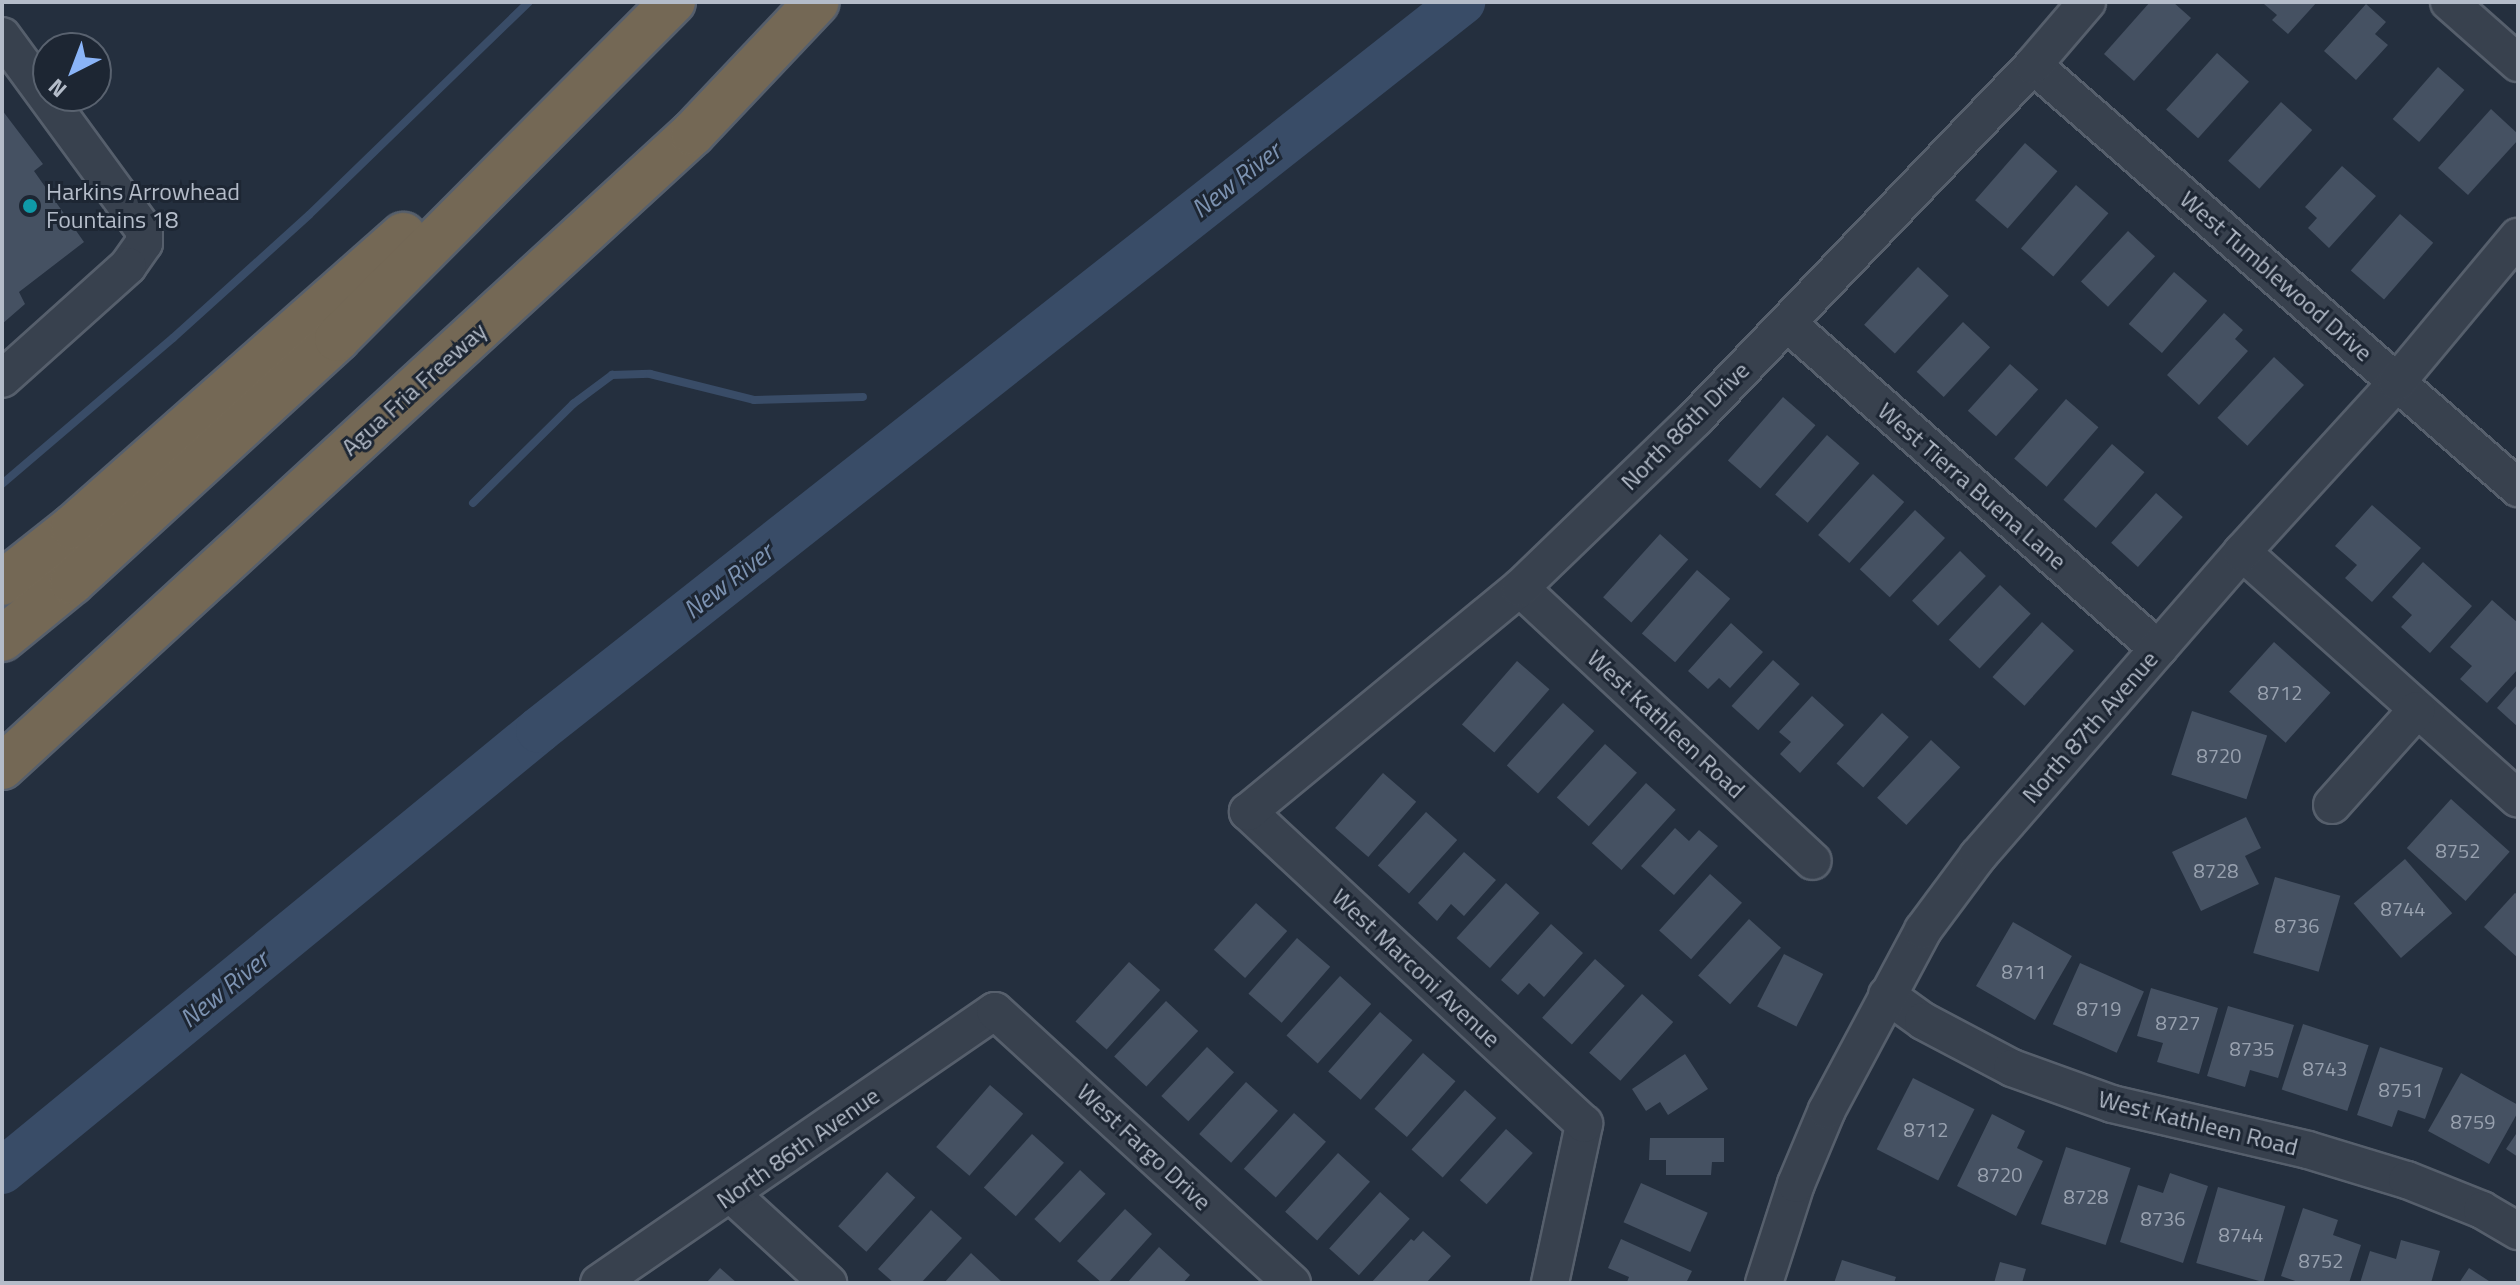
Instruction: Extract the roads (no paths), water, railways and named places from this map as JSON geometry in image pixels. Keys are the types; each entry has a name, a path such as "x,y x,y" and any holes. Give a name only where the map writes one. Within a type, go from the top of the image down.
{"highway":[{"path":"2,583 141,467 664,2"},
{"path":"2,639 72,582 337,339 673,2"},
{"name":"Agua Fria Freeway","path":"2,767 693,133 817,2"}],"street":[{"name":"North 86th Drive","path":"1248,812 1520,588 1695,419 2033,65 2087,2"},
{"path":"2449,2 2518,63"},
{"path":"2,36 144,230 144,243 128,266 2,379"},
{"name":"West Tumblewood Drive","path":"2033,65 2518,488"},
{"name":"North 87th Avenue","path":"1764,1283 1796,1184 1827,1110 1923,930 1978,856 2242,552 2397,382 2518,237"},
{"name":"West Tierra Buena Lane","path":"1787,323 2158,649"},
{"path":"2242,552 2518,799"},
{"name":"West Kathleen Road","path":"1520,588 1813,861"},
{"path":"2332,805 2417,710"},
{"name":"West Marconi Avenue","path":"1248,812 1584,1124 1550,1283"},
{"name":"West Kathleen Road","path":"1887,995 1923,1021 2012,1068 2112,1104 2308,1150 2407,1180 2482,1210 2518,1231"},
{"name":"North 86th Avenue","path":"599,1283 995,1011"},
{"name":"West Fargo Drive","path":"995,1011 1292,1283"},
{"path":"731,1194 828,1283"}],"waterway":[{"path":"2,484 173,338 309,215 529,2"},
{"name":"New River","path":"2,1171 539,730 1462,2"},
{"path":"473,503 573,404 612,375 650,374 754,400 863,397"}],"place":[{"name":"Harkins Arrowhead Fountains 18","path":"30,206"}]}
